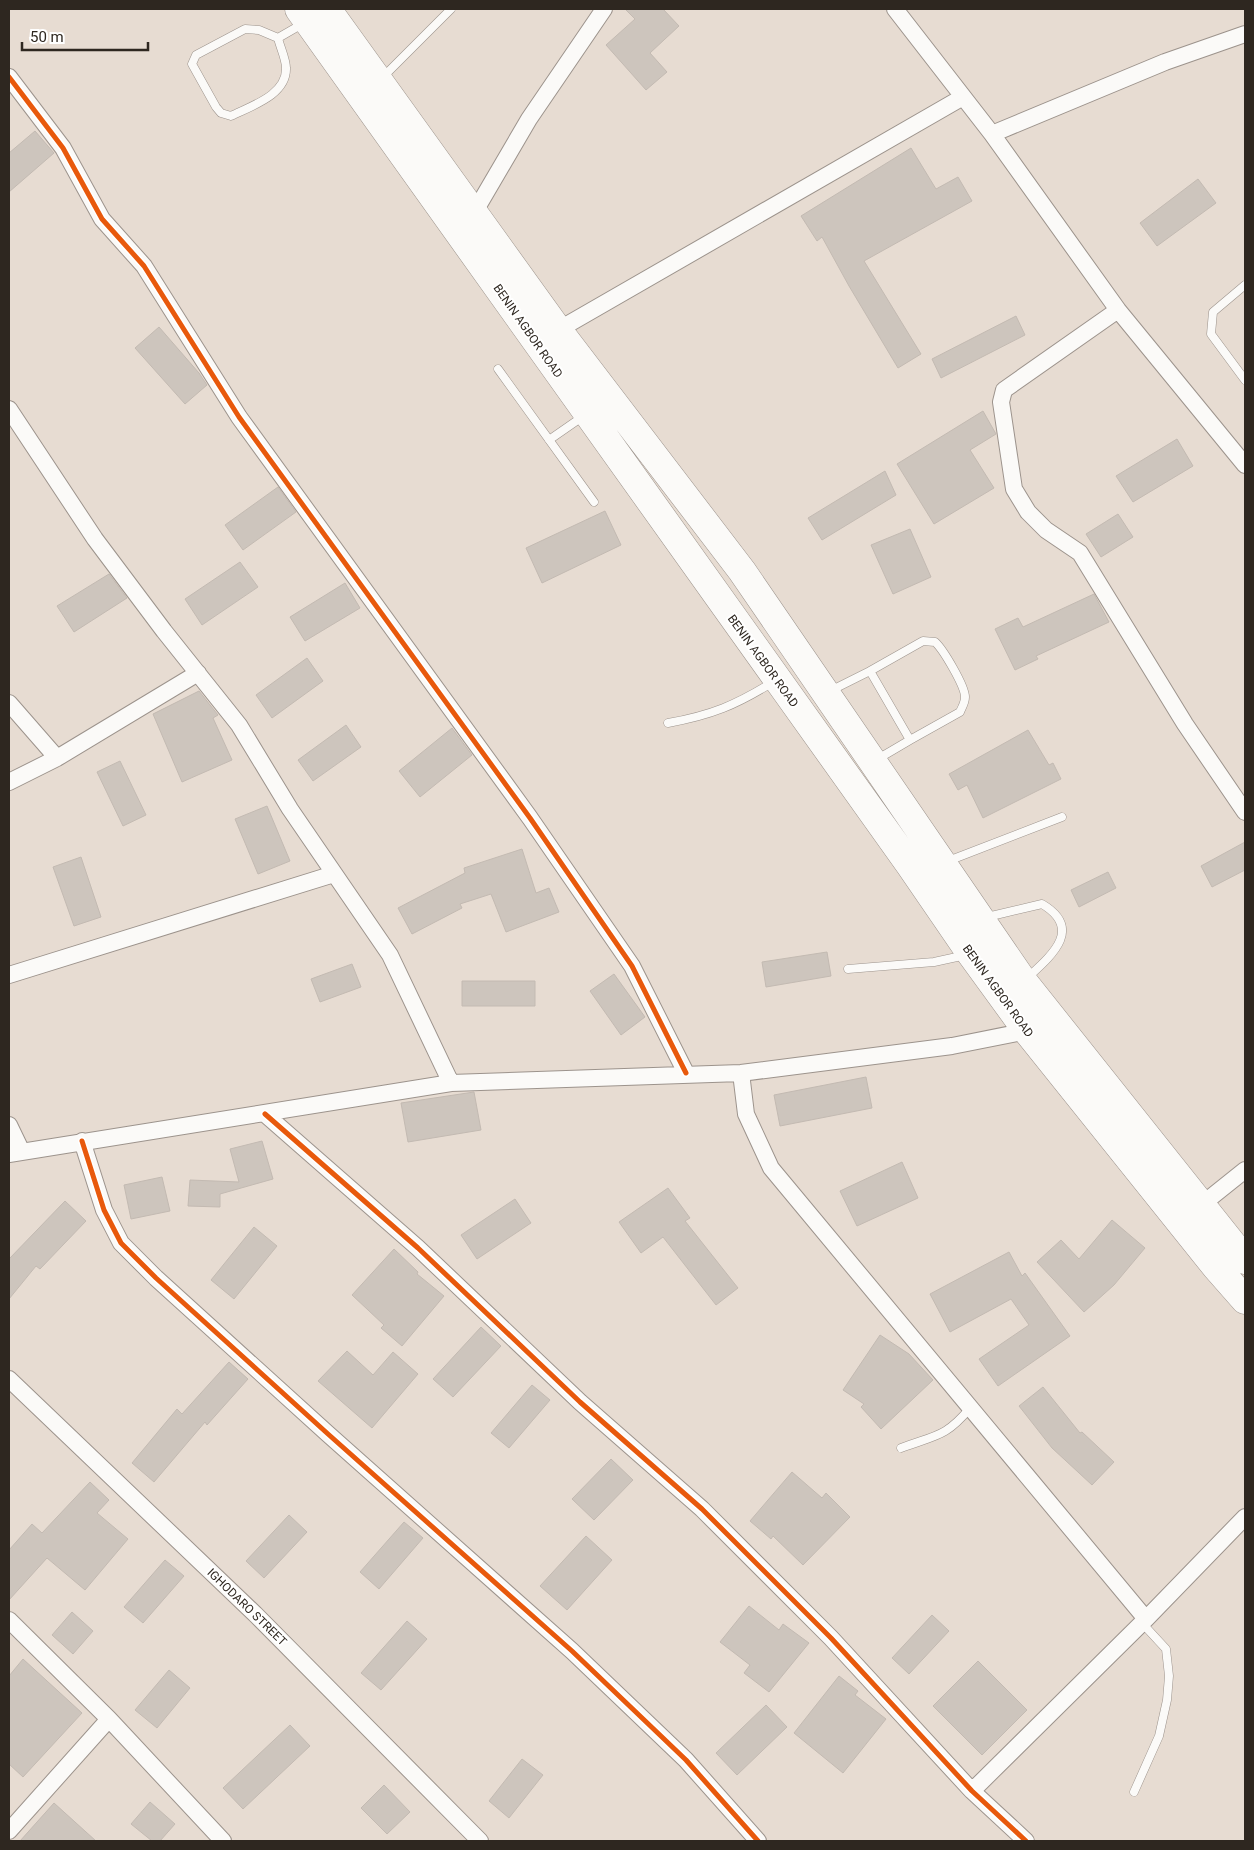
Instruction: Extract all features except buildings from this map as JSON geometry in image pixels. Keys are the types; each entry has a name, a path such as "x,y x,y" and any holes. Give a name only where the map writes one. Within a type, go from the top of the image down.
{"highway":[{"name":"BENIN AGBOR ROAD","path":"311,13 379,81 558,330 742,571 1023,981 1200,1206 1239,1250"},
{"name":"BENIN AGBOR ROAD","path":"311,13 586,414 971,954 1027,1031 1216,1267 1245,1300"},
{"path":"713,591 742,571"}],"street":[{"path":"474,213 530,119 604,9"},
{"path":"895,9 992,134 1118,310 1245,465"},
{"path":"992,134 1165,62 1245,34"},
{"path":"9,77 63,148 102,219 144,266 239,417 530,818 632,966 686,1074"},
{"path":"558,330 963,97"},
{"path":"1118,310 1004,390 1001,402 1014,489 1028,512 1046,530 1080,553 1185,724 1245,812"},
{"path":"9,409 95,539 239,725 290,809 390,955 451,1083"},
{"path":"9,782 57,758 198,673"},
{"path":"9,703 57,758"},
{"path":"9,976 334,874"},
{"path":"9,1125 15,1153 451,1083 741,1073 952,1046 1027,1031"},
{"path":"741,1073 746,1114 771,1168 1144,1621"},
{"path":"265,1114 418,1248 580,1402 702,1509 831,1638 972,1791 1026,1841"},
{"path":"82,1141 104,1210 121,1243 156,1278 328,1434 572,1651 686,1760 758,1841"},
{"path":"1200,1206 1245,1170"},
{"name":"IGHODARO STREET","path":"9,1379 255,1614 480,1841"},
{"path":"972,1791 1144,1621 1245,1517"},
{"path":"9,1620 109,1719 223,1841"},
{"path":"9,1831 109,1719"}],"lane":[{"path":"379,81 451,9"},
{"path":"278,38 311,13"},
{"path":"245,29 259,30 278,38 286,66 281,87 231,116 221,113 192,64 196,55 245,29"},
{"path":"1245,285 1213,312 1211,334 1245,380"},
{"path":"498,369 594,502"},
{"path":"549,440 586,414"},
{"path":"826,693 923,641 935,642 942,648 966,695 960,712 872,762"},
{"path":"870,671 910,740"},
{"path":"668,723 705,717 740,703 777,680"},
{"path":"942,863 1062,817"},
{"path":"980,919 1042,904 1053,911 1062,925 1060,943 1049,958 1023,981"},
{"path":"848,969 934,962 971,954"},
{"path":"901,1448 945,1433 970,1408"},
{"path":"1134,1792 1159,1736 1167,1700 1169,1676 1166,1650 1144,1621"}],"cycle path":[{"path":"9,77 63,148 102,219 144,266 239,417 530,818 632,966 686,1073"},
{"path":"265,1114 418,1248 580,1402 702,1509 831,1638 972,1791 1026,1841"},
{"path":"82,1141 104,1210 121,1243 156,1278 328,1434 572,1651 686,1760 758,1841"}]}
